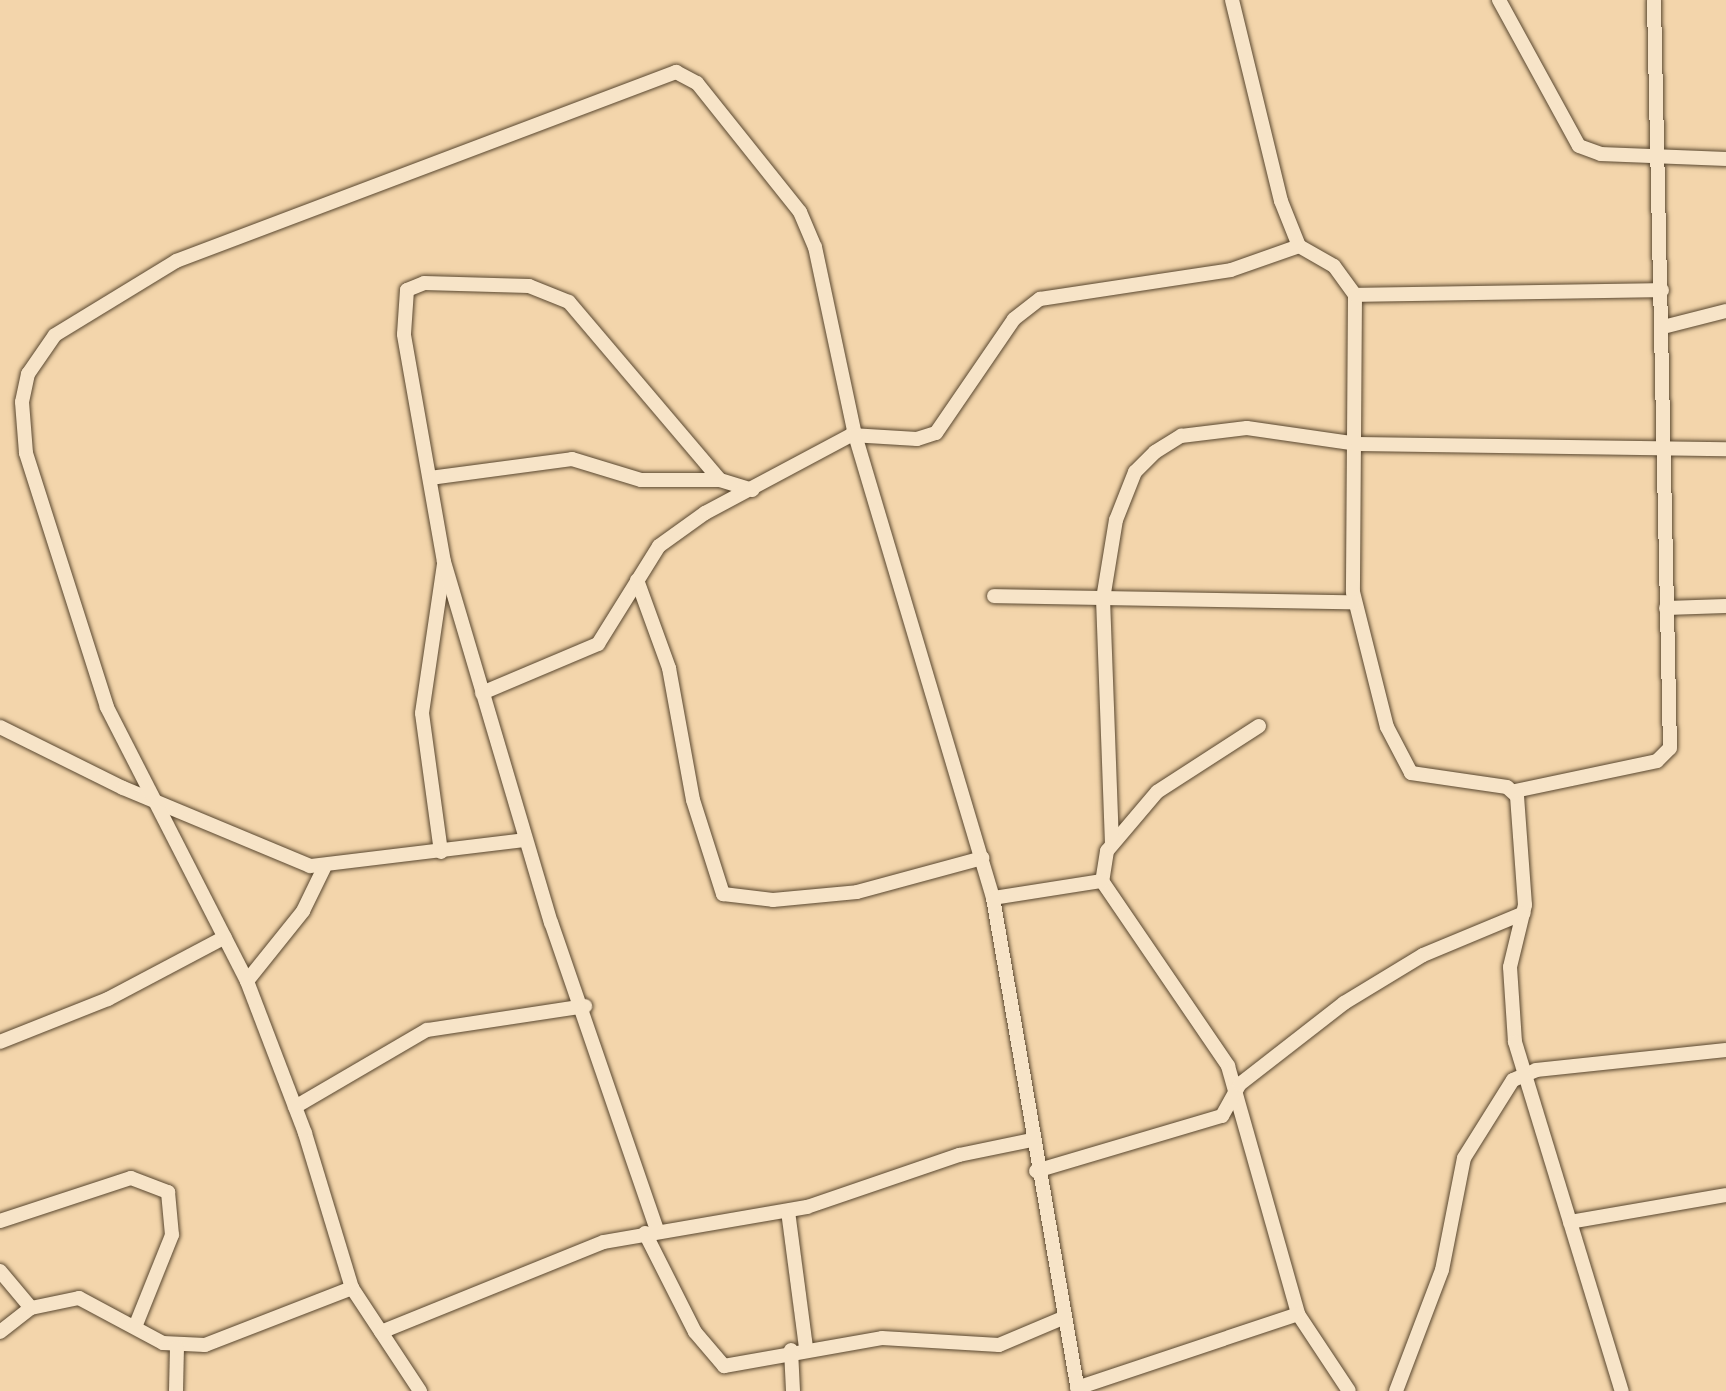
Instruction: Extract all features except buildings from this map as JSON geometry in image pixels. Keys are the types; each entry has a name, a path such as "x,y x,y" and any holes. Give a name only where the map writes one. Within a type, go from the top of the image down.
{"street":[{"path":"1232,0 1281,201 1299,246 1334,266 1355,295 1358,444 1354,602 1376,693 1411,773 1515,791 1669,753 1662,445 1663,327 1654,0"},
{"path":"1499,0 1579,146 1659,157 1726,159"},
{"path":"420,1391 352,1288 295,1107 247,981 107,707 22,425 28,374 40,352 122,288 262,227 676,72 697,83 800,212 815,247 855,435 993,898 1036,1171 1078,1389 1298,1314"},
{"path":"482,693 598,644 668,535 855,435 917,439 949,423 990,350 1040,299 1231,270 1299,246"},
{"path":"720,480 569,302 529,286 424,283 407,290 401,307 444,562 482,693 525,840 585,1006 651,1231 719,1364 799,1348 906,1337 999,1345 1063,1318"},
{"path":"1355,295 1662,290"},
{"path":"1663,327 1726,311"},
{"path":"1349,1391 1298,1314 1228,1066 1102,881 1112,844 1103,599 1116,520 1135,472 1181,436 1247,428 1358,444 1662,445 1726,449"},
{"path":"430,478 572,459 641,480 720,480 753,490"},
{"path":"441,852 422,713 444,562"},
{"path":"637,580 669,668 693,800 723,894 773,900 857,892 982,858"},
{"path":"994,596 1354,602"},
{"path":"1666,608 1726,606"},
{"path":"1112,844 1184,769 1259,726"},
{"path":"0,727 156,802 324,868 525,840"},
{"path":"1515,791 1524,913 1509,983 1522,1074 1622,1391"},
{"path":"247,981 303,911 324,868"},
{"path":"993,898 1102,881"},
{"path":"1036,1171 1204,1123 1227,1112 1234,1091 1392,971 1524,913"},
{"path":"0,1042 108,999 225,937"},
{"path":"295,1107 427,1030 585,1006"},
{"path":"1396,1391 1442,1270 1464,1158 1522,1074 1726,1050"},
{"path":"381,1332 540,1263 651,1231 788,1211 985,1147 1032,1140"},
{"path":"0,1221 131,1178 168,1192 172,1235 135,1327"},
{"path":"1570,1222 1726,1195"},
{"path":"788,1211 799,1348 793,1391"},
{"path":"0,1271 31,1308"},
{"path":"0,1332 31,1308 79,1298 177,1347 221,1341 352,1288"},
{"path":"176,1391 177,1347"}]}
